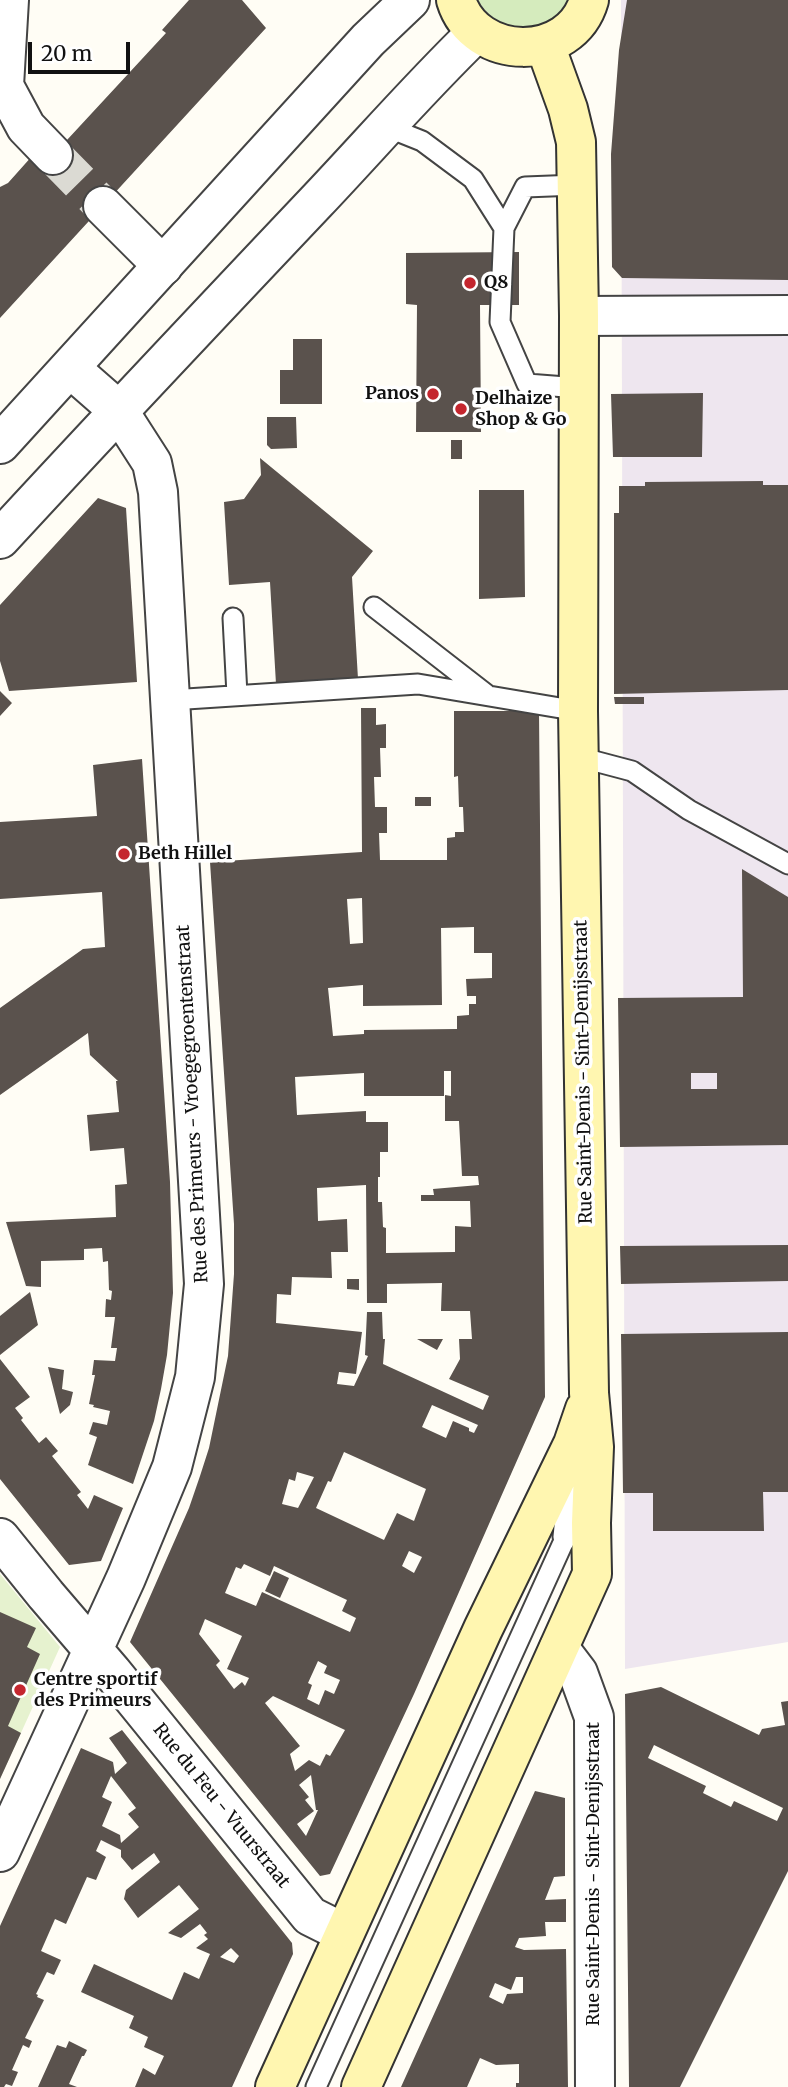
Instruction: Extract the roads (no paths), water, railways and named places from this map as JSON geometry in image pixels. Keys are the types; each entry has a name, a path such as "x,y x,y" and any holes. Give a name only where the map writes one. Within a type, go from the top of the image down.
{"main road":[{"path":"456,0 466,20 489,40 509,47 531,48 545,45 570,30 580,19 589,0"},
{"name":"Rue Saint-Denis - Sint-Denijsstraat","path":"545,45 568,109 576,142 579,316 578,711 589,1393 594,1447 592,1574 559,1648"},
{"path":"275,2087 483,1629 573,1444 589,1393"},
{"path":"360,2087 559,1648"}],"street":[{"path":"9,0 4,86 26,127 53,155"},
{"path":"0,444 368,40 410,0"},
{"path":"0,539 432,76 477,32"},
{"path":"103,206 163,266"},
{"path":"579,316 788,315"},
{"name":"Rue des Primeurs - Vroegegroentenstraat","path":"0,1852 126,1578 172,1467 195,1377 204,1284 158,492 152,463 118,410 70,368"},
{"name":"Rue du Feu - Vuurstraat","path":"0,1538 310,1916 344,1933"},
{"name":"Rue Saint-Denis - Sint-Denijsstraat","path":"559,1648 578,1673 594,1717 595,2087"}],"lane":[{"path":"387,127 422,141 472,179 503,228"},
{"path":"577,185 526,187 503,228 500,322 527,384 579,388"},
{"path":"373,607 486,695"},
{"path":"233,618 237,695"},
{"path":"170,700 418,684 578,711"},
{"path":"579,757 632,771 689,810 788,864"},
{"path":"562,1545 573,1444"},
{"path":"316,2087 562,1545 592,1493"}],"tunnel":[{"path":"53,155 103,206"}],"place":[{"name":"Q8","path":"470,283"},
{"name":"Panos","path":"433,394"},
{"name":"Delhaize Shop & Go","path":"461,409"},
{"name":"Beth Hillel","path":"124,854"},
{"name":"Centre sportif des Primeurs","path":"20,1690"}]}
